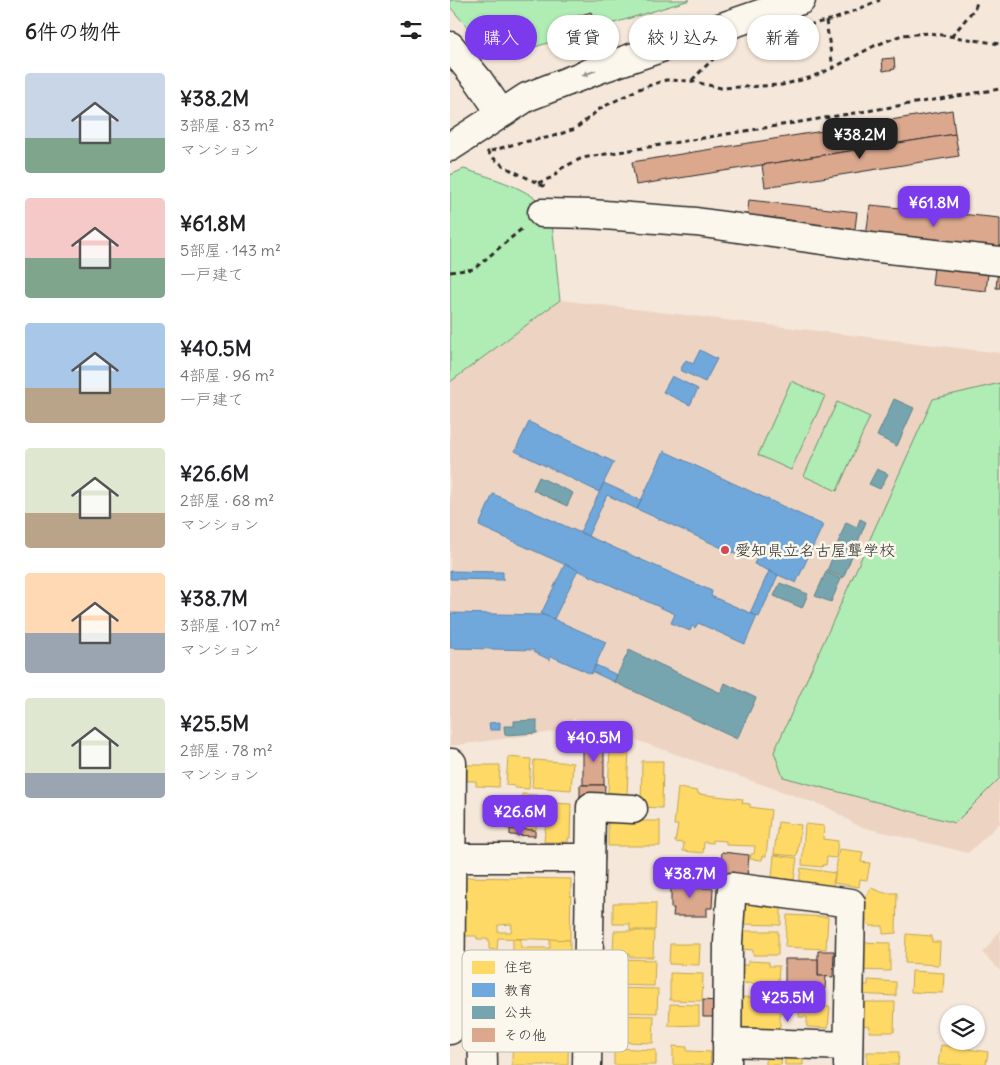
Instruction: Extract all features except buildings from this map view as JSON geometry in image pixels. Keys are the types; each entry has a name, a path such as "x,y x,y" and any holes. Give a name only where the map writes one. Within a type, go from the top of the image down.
{"street":[{"path":"450,147 527,97 602,68 801,0"},
{"path":"450,46 479,81 501,113"},
{"path":"450,81 479,81"},
{"path":"545,201 591,214 696,222 879,248 1000,261"},
{"path":"450,763 452,763 450,1030"},
{"path":"589,950 591,806 633,809"},
{"path":"451,858 590,858"},
{"path":"732,887 851,903 848,1055 727,1054 728,942 732,887"},
{"path":"450,996 462,1004"},
{"path":"483,1052 483,1065"},
{"path":"587,1052 587,1065"}],"path":[{"path":"952,37 978,0"},
{"path":"826,21 833,68"},
{"path":"450,272 474,269 545,201 538,183 502,166 493,160 488,152 518,143 551,137 574,128 601,108 639,89 666,80 691,80 721,88 782,85 809,78 833,68 874,46 902,35 929,33 1000,44"},
{"path":"538,183 553,177 562,168 582,158 1000,89"}],"shaded area":[{"name":"愛知県立名古屋聾学校","path":"560,300 1000,353 1000,823 968,853 858,826 829,808 573,718 567,730 450,746 450,382"},
{"path":"1000,930 1000,971 983,953"}],"green space":[{"path":"450,0 690,0 640,15 629,15 629,18 619,21 619,15 547,15 547,43 537,46 537,15 465,15 465,24 450,7"},
{"path":"464,169 522,190 542,204 549,212 554,239 560,300 450,382 450,175"},
{"path":"791,381 825,396 791,470 758,455"},
{"path":"1000,383 1000,778 955,823 783,777 774,752 933,399"},
{"path":"837,402 870,417 837,491 804,476"}],"place":[{"name":"愛知県立名古屋聾学校","path":"725,550"}]}
